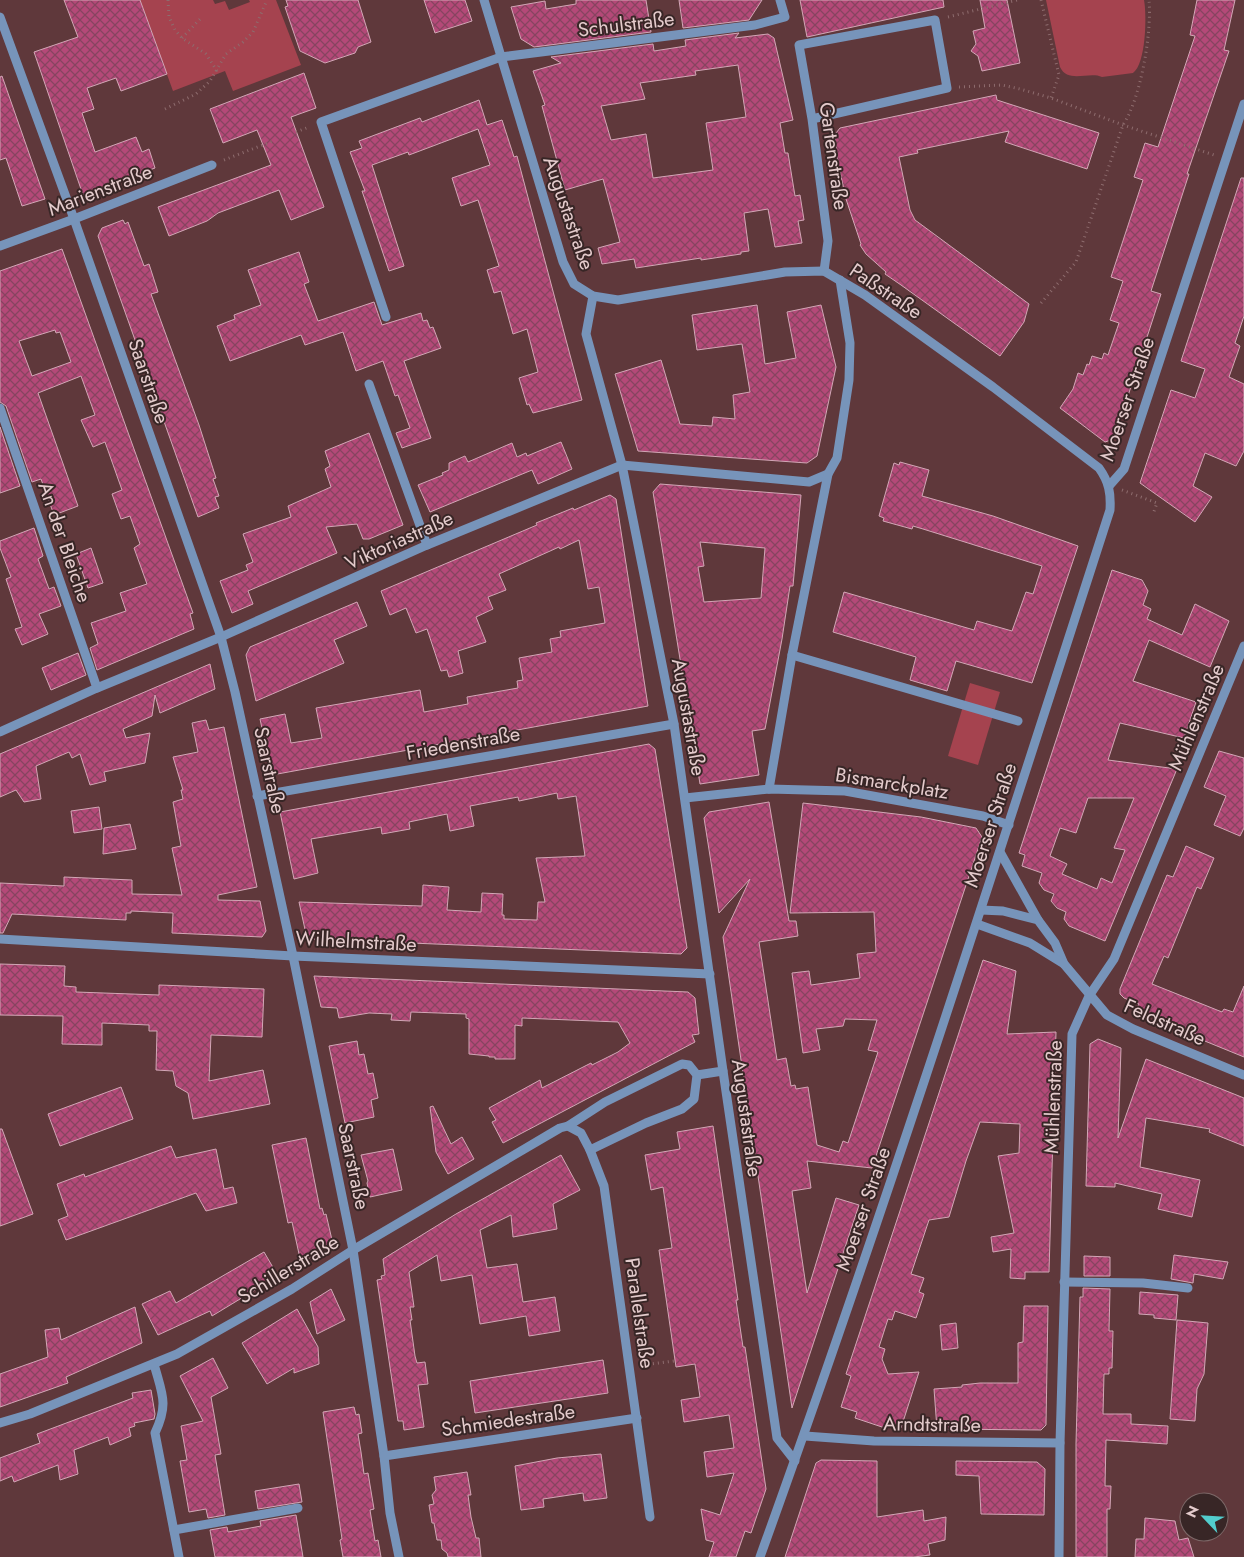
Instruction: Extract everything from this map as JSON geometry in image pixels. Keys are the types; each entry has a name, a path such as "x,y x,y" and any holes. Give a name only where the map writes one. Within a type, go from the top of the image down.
{"street":[{"name":"Augustastraße","path":"484,0 563,262 574,284 592,296 586,334 622,465 674,724 777,1438 795,1460"},
{"name":"Schulstraße","path":"500,57 755,25 785,17 780,0"},
{"name":"Saarstraße","path":"0,17 74,220 221,638 235,692 293,956 353,1250 384,1456 390,1512 399,1557"},
{"path":"812,119 947,88 935,20"},
{"name":"Gartenstraße","path":"824,271 828,241 812,119 799,45 935,20"},
{"path":"386,317 321,122 500,57"},
{"name":"Moerser Straße","path":"760,1557 805,1436 977,924 1110,510 1111,497 1109,486 1124,470 1244,104"},
{"name":"Marienstraße","path":"0,246 74,220 212,165"},
{"name":"Paßstraße","path":"592,296 618,300 785,272 824,271 857,290 993,387 1099,468 1109,486"},
{"path":"769,788 792,655 828,474 836,458 849,380 850,343 840,280"},
{"path":"368,384 427,545"},
{"name":"An der Bleiche","path":"0,408 97,688"},
{"name":"Viktoriastraße","path":"0,732 97,688 221,638 427,545 622,465 809,482 828,474"},
{"name":"Mühlenstraße","path":"1059,1557 1064,1282 1072,1034 1089,996 1114,959 1244,646"},
{"path":"792,655 1018,721"},
{"name":"Friedenstraße","path":"257,796 674,724"},
{"name":"Bismarckplatz","path":"685,798 769,788 846,791 983,816 1008,825"},
{"name":"Feldstraße","path":"1000,852 1038,920 1055,943 1064,964 1089,996 1107,1015 1133,1029 1244,1075"},
{"path":"981,910 1003,911 1038,920"},
{"name":"Feldstraße","path":"977,924 1030,943 1064,964"},
{"name":"Wilhelmstraße","path":"0,940 293,956 710,974"},
{"name":"Schillerstraße","path":"0,1424 30,1414 177,1354 292,1289 353,1250 560,1128 568,1126 605,1102 682,1064 688,1065 697,1075"},
{"path":"590,1150 646,1123 682,1109 694,1099 697,1075 723,1071"},
{"name":"Parallelstraße","path":"568,1126 581,1133 604,1186 650,1517"},
{"path":"1064,1282 1143,1283 1188,1288"},
{"path":"154,1364 164,1402 162,1418 155,1433 179,1557"},
{"name":"Schmiedestraße","path":"384,1456 636,1418"},
{"name":"Arndtstraße","path":"805,1436 874,1441 1060,1443"},
{"path":"174,1530 298,1508"}],"path":[{"path":"168,0 169,17 175,30 182,38 206,54 217,72"},
{"path":"164,109 202,90 217,72 226,54 253,32 267,0"},
{"path":"935,20 1016,0"},
{"path":"1041,0 1059,76 1051,98"},
{"path":"1041,303 1076,262 1123,125 1134,103 1143,66 1150,14 1149,0"},
{"path":"182,38 202,16"},
{"path":"947,88 1002,85 1051,98 1123,125 1226,159"},
{"path":"212,165 273,141"},
{"path":"1109,486 1157,503 1153,514"},
{"path":"630,1367 674,1361"}],"shaded area":[{"path":"140,0 213,0 215,4 225,1 229,10 250,2 249,0 276,0 301,65 233,91 225,71 173,91"},
{"path":"1046,0 1144,0 1143,50 1137,68 1133,73 1102,77 1068,75 1060,67"},
{"path":"970,683 1000,692 978,765 948,756"}],"building":[{"path":"64,0 140,0 167,74 121,91 116,78 87,88 94,109 82,113 95,152 136,137 142,152 149,149 155,168 83,195 34,52 78,37"},
{"path":"286,0 358,0 371,42 358,47 355,53 325,63 300,51 285,7 288,6"},
{"path":"424,0 465,0 472,21 435,33"},
{"path":"576,0 646,0 651,32 534,47 521,39 511,7 545,1 546,9 576,4"},
{"path":"679,0 762,0 749,20 683,28"},
{"path":"800,0 943,0 944,7 807,37"},
{"path":"980,0 1007,0 1020,63 982,71 978,56 971,51 976,44 973,31 985,28"},
{"path":"1197,0 1235,0 1224,50 1229,51 1187,174 1189,174 1151,291 1161,294 1114,439 1105,442 1060,408 1073,389 1078,373 1083,375 1092,356 1102,359 1104,353 1108,355 1119,323 1110,320 1123,281 1111,277 1143,180 1134,177 1145,143 1158,147 1195,36 1190,35"},
{"path":"739,33 735,38 768,34 774,38 793,120 780,123 785,153 788,153 795,196 800,195 804,220 798,221 802,243 775,247 768,209 744,213 749,251 741,252 741,254 636,268 634,259 602,264 598,248 620,242 603,179 565,190 542,106 545,105 533,71 561,63 551,57 653,44 654,51 686,46 685,40","holes":["738,65 746,117 706,123 713,170 653,178 646,134 611,140 601,106 645,99 640,83 696,75 695,71"]},
{"path":"304,73 316,108 291,117 324,207 291,220 279,190 218,213 207,221 169,236 158,207 271,165 257,130 223,143 210,109"},
{"path":"2,76 45,199 22,206 6,158 0,160 0,77"},
{"path":"996,95 997,100 1099,133 1087,169 1005,142 1009,131 917,150 918,153 899,157 910,210 915,220 1029,304 1024,322 1000,356 885,274 886,272 866,254 860,245 846,199 837,158 835,137 840,128"},
{"path":"479,100 487,125 502,120 514,157 517,156 582,400 533,413 529,404 527,405 519,378 538,372 527,329 513,334 501,291 494,293 487,270 499,266 478,200 461,206 452,178 490,165 478,129 409,155 408,152 372,165 404,266 389,271 362,191 365,191 350,152 362,148 359,141 420,118 422,122"},
{"path":"1241,178 1244,178 1244,316 1235,343 1240,346 1229,377 1244,384 1244,451 1236,466 1205,453 1193,486 1212,497 1195,522 1140,483 1171,390 1195,398 1205,369 1181,361"},
{"path":"123,220 125,224 128,222 144,266 149,264 158,292 151,294 199,425 216,478 213,479 219,496 215,497 219,508 198,517 98,236 102,228"},
{"path":"62,249 193,613 190,614 194,629 97,670 90,648 98,644 91,623 126,611 120,593 147,584 134,548 140,544 130,516 121,519 112,494 122,490 105,442 93,447 81,420 95,415 81,376 38,393 78,506 54,515 41,479 32,482 6,406 0,402 0,271","holes":["55,330 56,333 60,332 71,362 32,376 19,341"]},
{"path":"299,252 309,282 304,284 318,321 374,302 382,325 421,313 423,321 427,320 430,328 433,327 441,348 404,361 431,438 402,448 396,433 410,428 398,395 395,396 383,361 356,371 343,332 305,345 301,335 230,361 217,326 235,319 234,315 261,305 248,270"},
{"path":"757,305 765,364 796,358 787,312 821,305 836,367 817,456 807,463 638,451 615,374 661,360 680,424 712,426 713,417 735,419 733,395 750,392 742,344 697,350 692,315"},
{"path":"0,427 20,486 0,493"},
{"path":"369,433 403,525 369,539 363,539 357,524 326,527 337,553 248,591 253,604 232,613 220,581 248,570 246,565 253,562 243,534 291,517 288,506 331,487 325,469 330,466 325,451"},
{"path":"561,442 572,469 538,484 532,470 430,512 418,485 443,475 442,473 449,470 449,463 465,456 468,462 512,443 517,457 526,453 527,456"},
{"path":"900,462 929,470 922,496 993,516 1078,546 1032,683 956,661 947,691 910,680 916,657 833,632 844,592 974,630 977,621 1012,631 1026,592 1033,594 1042,566 913,526 912,529 883,521 884,518 879,516 894,463 899,465"},
{"path":"660,484 801,495 793,586 790,586 765,729 752,731 759,775 700,784 693,740 690,741 680,659 653,492","holes":["700,542 765,548 761,598 704,602 698,567 704,566"]},
{"path":"610,495 616,499 648,706 272,775 260,719 285,714 291,743 322,738 316,708 420,690 424,712 468,704 467,697 518,688 517,681 523,680 519,658 552,652 550,639 561,637 560,631 605,623 599,587 588,589 579,540 499,574 506,590 488,597 493,609 476,617 486,642 458,651 463,673 449,677 447,670 441,671 427,629 416,633 406,608 390,615 381,591 537,525 536,523"},
{"path":"34,528 43,556 38,559 49,589 54,587 61,606 39,614 48,634 22,645 15,629 22,627 6,579 11,577 0,548 0,541"},
{"path":"91,548 103,583 88,588 76,554"},
{"path":"1112,570 1142,580 1148,591 1143,605 1151,609 1147,619 1182,635 1195,604 1229,621 1210,667 1149,640 1133,681 1196,702 1184,738 1120,723 1108,760 1177,769 1105,941 1069,926 1064,919 1066,912 1057,908 1051,901 1054,894 1044,890 1039,883 1042,873 1022,866 1025,855 1019,853","holes":["1088,798 1134,798 1114,848 1125,850 1112,883 1101,878 1097,889 1062,874 1067,864 1050,856 1060,828 1076,833"]},
{"path":"357,602 367,626 334,640 344,663 256,701 246,655 250,647"},
{"path":"78,653 86,675 51,690 42,668"},
{"path":"210,664 215,689 160,713 155,695 152,716 123,729 126,738 150,733 145,763 104,772 106,781 90,785 80,754 72,758 69,752 36,766 41,799 24,802 16,790 0,797 0,754"},
{"path":"206,720 209,730 224,727 257,887 218,895 218,900 260,901 266,931 262,937 172,933 173,913 131,911 131,913 126,913 126,920 12,914 3,933 0,933 0,883 64,886 64,877 132,880 132,894 182,895 172,848 181,846 173,802 183,799 181,790 183,790 173,757 198,752 192,723"},
{"path":"649,744 655,749 687,948 681,954 312,939 306,934 299,902 422,906 423,885 449,887 447,910 481,912 482,893 503,894 502,915 504,915 504,919 537,920 538,902 545,902 536,858 585,856 576,796 558,799 557,793 519,801 518,797 470,806 474,826 450,831 447,814 409,822 410,829 382,834 381,827 311,839 318,873 294,879 280,812"},
{"path":"1219,751 1244,758 1244,828 1240,836 1214,825 1226,796 1204,787"},
{"path":"769,802 789,921 796,921 798,936 759,942 777,1060 786,1058 791,1086 795,1085 796,1089 808,1087 817,1145 839,1152 843,1141 848,1143 878,1052 868,1050 877,1020 845,1019 843,1026 816,1029 820,1050 803,1053 792,973 809,971 811,985 860,978 857,954 876,952 874,912 790,913 803,803 921,817 976,828 982,837 872,1168 807,1161 811,1188 792,1191 807,1293 836,1198 859,1205 792,1408 723,937 750,879 719,913 704,818 709,812"},
{"path":"99,807 102,829 74,833 71,811"},
{"path":"130,824 136,849 103,854 104,828"},
{"path":"1186,846 1214,858 1201,889 1197,887 1168,958 1164,956 1152,984 1222,1012 1224,1009 1233,1012 1244,986 1244,1057 1195,1037 1196,1034 1136,1010 1139,1004 1124,998 1120,994 1120,989 1167,875 1173,877"},
{"path":"983,960 1016,971 1007,1034 1056,1032 1049,1272 1025,1272 1025,1279 1010,1278 1011,1249 993,1252 991,1237 1014,1233 998,1156 1019,1153 1020,1124 980,1122 949,1217 929,1220 911,1274 924,1278 919,1292 924,1294 916,1318 895,1311 892,1320 888,1319 879,1347 885,1349 882,1359 888,1374 919,1372 901,1428 887,1424 885,1428 855,1418 857,1412 841,1407 851,1376 846,1374"},
{"path":"0,964 65,966 64,986 76,987 76,992 159,995 159,985 264,989 262,1037 211,1035 209,1081 263,1070 270,1104 193,1119 188,1093 176,1086 173,1071 156,1070 157,1031 149,1031 149,1025 102,1023 102,1045 62,1044 63,1016 0,1015"},
{"path":"314,976 688,992 695,998 699,1034 692,1035 695,1042 503,1143 492,1122 496,1120 489,1108 540,1080 542,1088 591,1063 592,1065 618,1052 630,1043 618,1022 522,1018 522,1026 515,1025 515,1059 495,1059 495,1057 469,1054 469,1019 466,1018 466,1014 411,1012 410,1021 391,1020 392,1014 369,1013 339,1018 337,1008 321,1007"},
{"path":"1098,1039 1121,1048 1118,1138 1146,1059 1244,1098 1244,1146 1209,1132 1210,1129 1146,1118 1140,1167 1200,1180 1192,1217 1158,1209 1162,1194 1115,1183 1115,1187 1086,1186 1090,1044"},
{"path":"357,1041 359,1055 364,1054 368,1074 373,1073 378,1098 371,1100 374,1117 345,1123 329,1046"},
{"path":"121,1087 133,1119 60,1146 48,1114"},
{"path":"433,1106 451,1144 462,1137 474,1159 448,1174 436,1152 430,1107"},
{"path":"713,1126 738,1300 736,1300 743,1347 745,1347 766,1489 751,1533 745,1531 736,1557 709,1557 714,1542 706,1540 701,1509 720,1515 734,1473 707,1477 704,1452 734,1448 729,1415 684,1422 681,1400 700,1397 695,1364 676,1367 659,1250 672,1248 663,1187 651,1190 645,1155 680,1149 677,1132"},
{"path":"0,1129 2,1129 33,1214 0,1226"},
{"path":"306,1138 320,1209 322,1208 324,1215 326,1214 332,1240 329,1246 301,1263 292,1222 288,1223 272,1145"},
{"path":"171,1146 176,1158 216,1149 224,1189 233,1187 237,1203 206,1211 196,1193 66,1240 58,1220 68,1216 57,1184 84,1174 85,1177"},
{"path":"393,1149 402,1190 370,1197 361,1155"},
{"path":"561,1155 580,1190 553,1204 557,1229 513,1237 511,1215 480,1230 487,1268 517,1264 523,1302 555,1297 560,1331 529,1336 526,1316 480,1324 472,1275 441,1281 437,1255 409,1272 414,1307 410,1307 412,1320 410,1320 415,1356 417,1363 425,1362 428,1384 418,1385 424,1427 404,1430 403,1421 398,1421 377,1280 382,1279 381,1276 385,1275 383,1259 456,1214"},
{"path":"264,1252 278,1276 212,1316 210,1311 158,1335 142,1304 170,1291 176,1303"},
{"path":"1174,1255 1228,1262 1223,1279 1194,1274 1193,1283 1171,1279"},
{"path":"1084,1256 1110,1257 1110,1276 1084,1276"},
{"path":"1083,1288 1110,1289 1109,1331 1113,1331 1112,1368 1109,1368 1109,1374 1104,1374 1103,1414 1131,1414 1131,1424 1168,1426 1167,1444 1106,1440 1105,1486 1111,1486 1110,1509 1107,1509 1107,1557 1076,1557 1076,1443 1080,1297 1083,1297"},
{"path":"331,1289 345,1320 317,1334 310,1302"},
{"path":"1140,1292 1178,1295 1176,1320 1154,1318 1154,1315 1139,1314"},
{"path":"1024,1306 1048,1306 1046,1425 1041,1430 937,1429 934,1389 962,1387 962,1385 980,1383 1018,1383 1018,1343 1023,1342"},
{"path":"135,1307 142,1343 66,1377 68,1383 0,1407 0,1374 48,1357 45,1330 59,1328 61,1340"},
{"path":"297,1309 318,1347 319,1364 294,1373 294,1368 267,1384 242,1343"},
{"path":"1177,1320 1208,1323 1204,1374 1197,1389 1195,1421 1170,1419"},
{"path":"956,1323 958,1348 942,1350 940,1325"},
{"path":"213,1358 228,1388 211,1397 221,1454 215,1455 225,1515 208,1518 206,1509 189,1512 180,1461 187,1460 181,1426 203,1421 180,1376"},
{"path":"603,1360 608,1393 475,1413 470,1381"},
{"path":"151,1390 155,1414 154,1419 134,1423 135,1426 129,1428 131,1436 110,1445 108,1437 74,1450 78,1474 60,1480 58,1465 14,1482 12,1476 0,1481 0,1458 40,1443 37,1434 133,1398 132,1393"},
{"path":"354,1407 356,1415 359,1414 362,1433 358,1434 364,1474 368,1473 374,1509 370,1510 375,1541 378,1540 381,1557 343,1557 323,1412"},
{"path":"601,1454 607,1498 584,1501 583,1493 543,1499 544,1507 521,1510 515,1466 557,1458"},
{"path":"821,1460 877,1461 877,1517 923,1510 924,1521 946,1517 945,1540 928,1544 930,1555 914,1557 785,1557 816,1463"},
{"path":"956,1461 1037,1462 1045,1469 1044,1515 981,1514 979,1476 956,1475"},
{"path":"467,1472 471,1495 468,1495 471,1517 476,1538 479,1538 481,1557 448,1557 447,1553 442,1549 441,1540 437,1540 434,1523 432,1523 429,1505 434,1504 432,1495 436,1490 434,1477"},
{"path":"299,1484 302,1502 258,1509 255,1491"},
{"path":"296,1515 303,1557 215,1557 210,1530 227,1527 228,1532 261,1526 260,1521"},
{"path":"1145,1518 1175,1521 1179,1542 1189,1542 1194,1557 1135,1557 1136,1539 1144,1539"}]}
